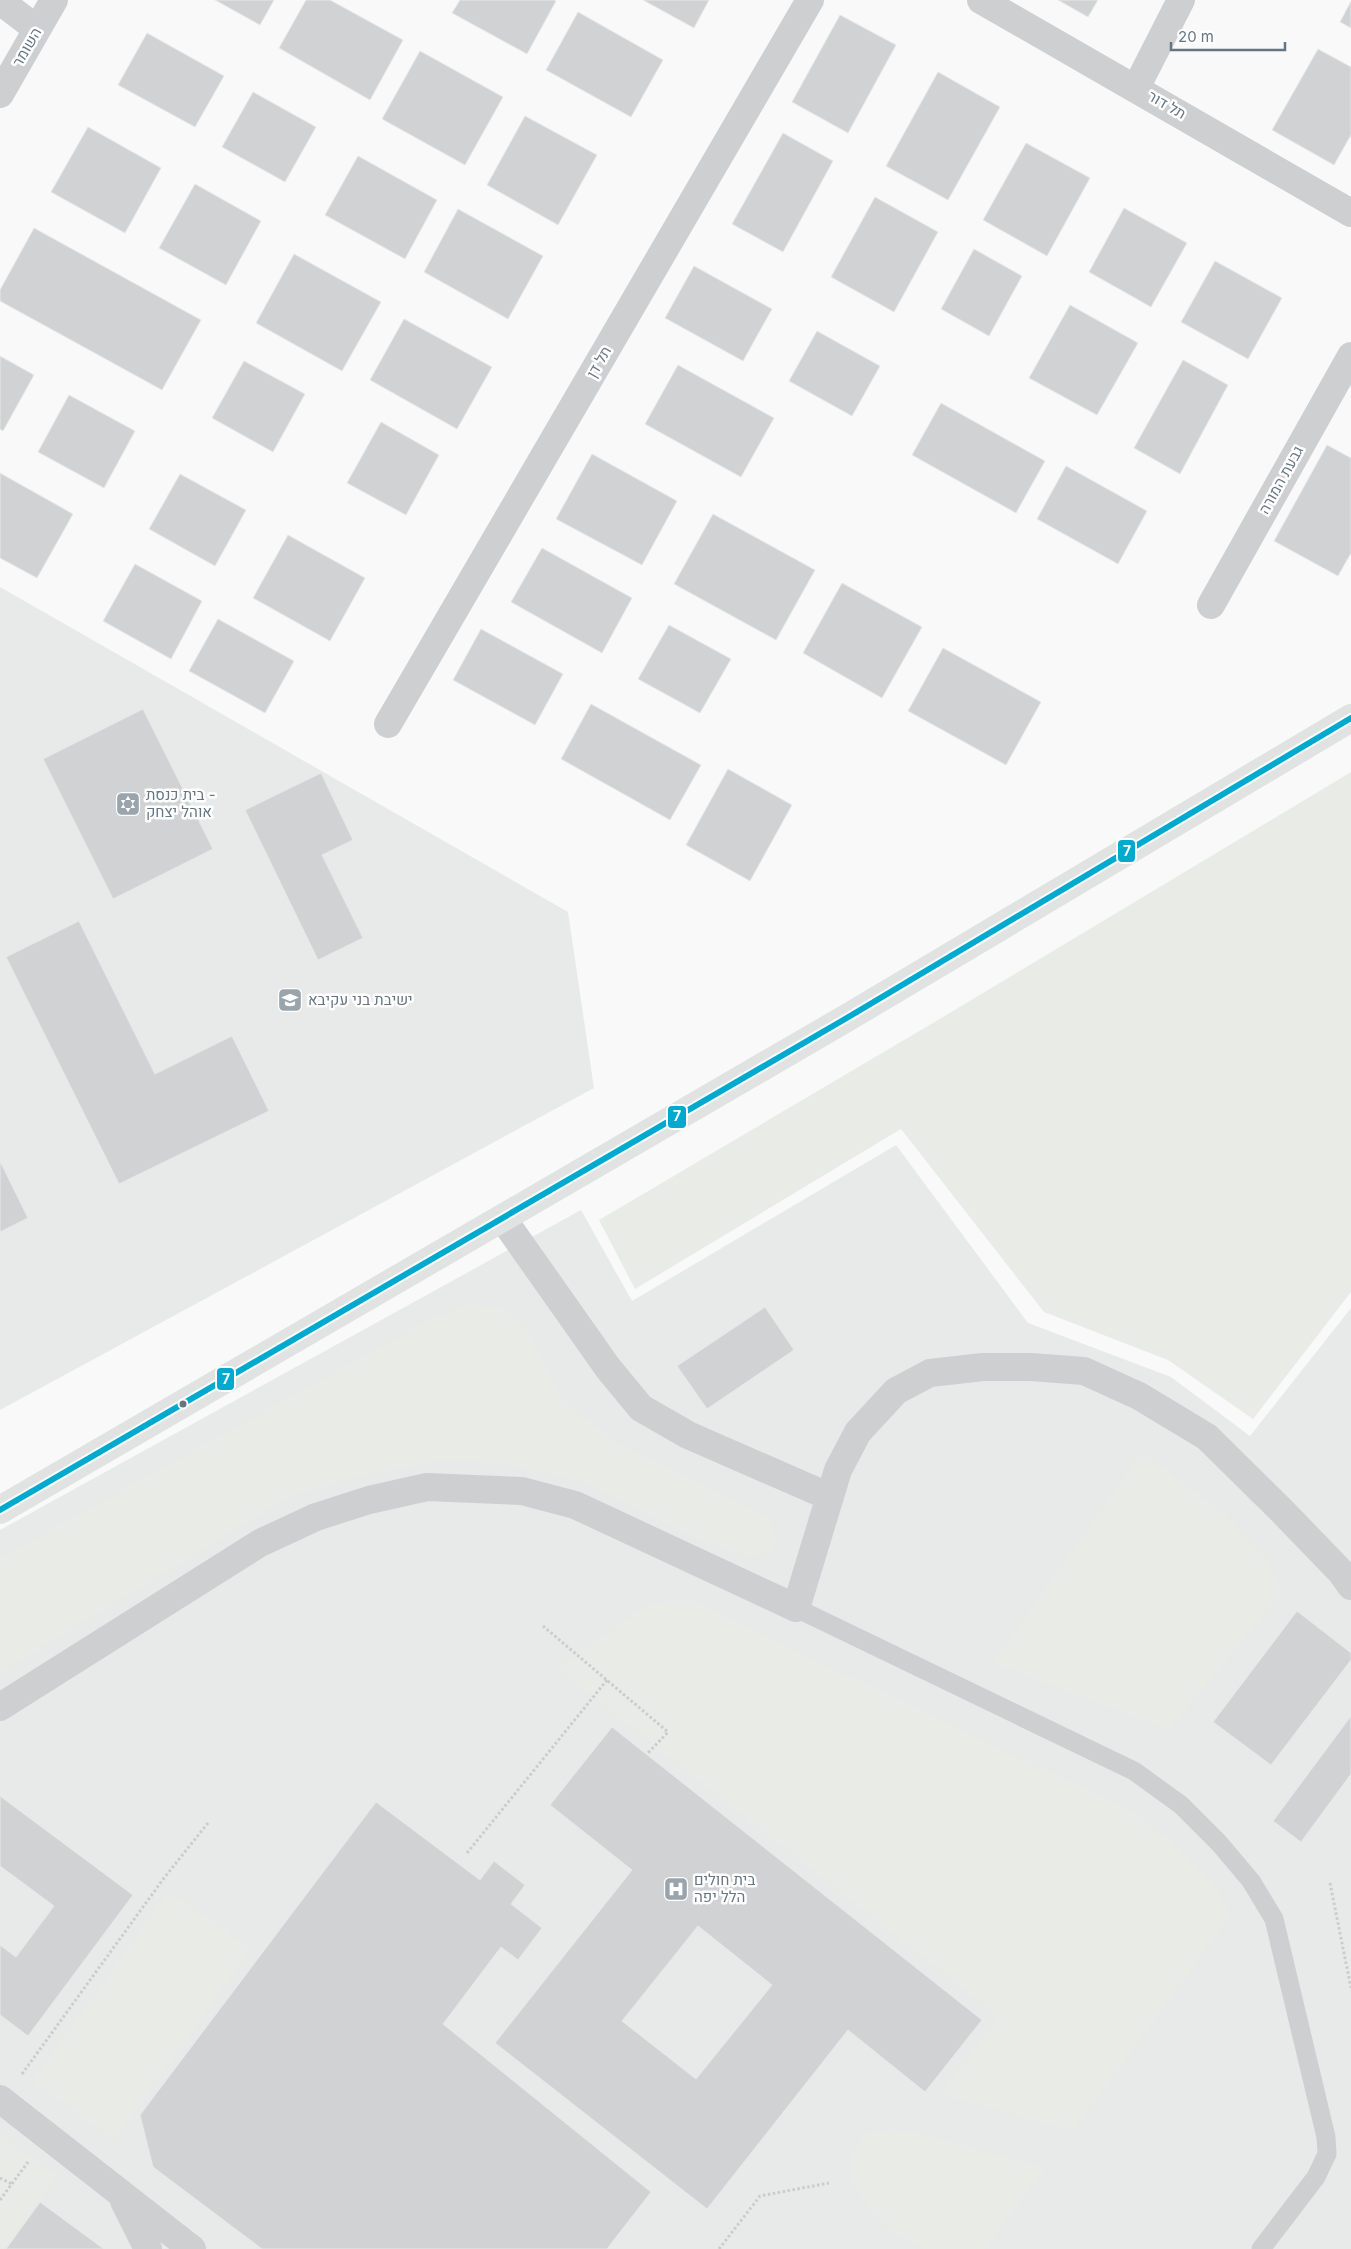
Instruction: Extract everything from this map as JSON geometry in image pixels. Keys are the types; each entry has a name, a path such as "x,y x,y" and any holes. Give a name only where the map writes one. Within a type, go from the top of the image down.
{"street":[{"name":"השומר","path":"0,94 54,0"},
{"name":"תל דן","path":"388,724 810,0"},
{"name":"תל דור","path":"981,0 1351,213"},
{"path":"1136,88 1181,0"},
{"path":"0,1 37,29"},
{"name":"גבעת המורה","path":"1211,605 1351,356"},
{"path":"0,1510 854,1014 1351,718"},
{"path":"503,1219 608,1368 641,1408 688,1435 830,1497"},
{"path":"0,1707 260,1543 316,1517 369,1500 427,1487 522,1490 576,1505 796,1608 838,1470 858,1432 896,1391 930,1373 983,1367 1031,1366 1084,1371 1138,1396 1207,1437 1341,1572 1351,1586"},
{"path":"1,2100 192,2249"},
{"path":"120,2193 148,2249"}],"lane":[{"path":"796,1608 1134,1770 1181,1805 1219,1843 1251,1881 1274,1919 1326,2137 1327,2154 1316,2177 1261,2249"}],"path":[{"path":"543,1626 668,1732 647,1754"},
{"path":"467,1853 607,1680"},
{"path":"1,2100 164,1878 208,1823"},
{"path":"1330,1883 1351,1988"},
{"path":"0,2200 47,2136"},
{"path":"0,2178 12,2184"},
{"path":"719,2249 760,2196 829,2183"}],"shaded area":[{"name":"ישיבת בני עקיבא","path":"0,587 568,912 594,1088 0,1410"},
{"path":"1351,772 1351,1292 1253,1419 1168,1360 1044,1312 901,1129 635,1289 599,1220 938,1020"},
{"name":"בית חולים הלל יפה","path":"896,1145 1028,1323 1171,1377 1250,1436 1351,1308 1351,2249 0,2249 0,1530 581,1210 632,1301"},
{"path":"469,1304 500,1307 525,1326 562,1399 621,1446 768,1517 776,1540 769,1553 745,1556 707,1543 581,1482 506,1464 444,1461 370,1474 292,1495 0,1673 0,1558 433,1318"},
{"path":"1142,1452 1228,1517 1266,1557 1282,1593 1168,1730 993,1663"},
{"path":"692,1601 1135,1813 1177,1847 1215,1886 1230,1916 1073,2131 940,2094 999,2017 558,1669 648,1604"},
{"path":"169,1891 251,1949 114,2140 33,2081"},
{"path":"894,2129 919,2133 1045,2168 985,2249 922,2249 885,2226 868,2207 851,2178 853,2152 866,2133"},
{"path":"0,2135 57,2176 4,2249 0,2249"}],"building":[{"path":"215,0 274,0 260,25"},
{"path":"306,0 330,0 403,40 370,100 279,48"},
{"path":"460,0 556,1 527,54 452,13"},
{"path":"643,0 709,0 694,28"},
{"path":"1058,0 1098,0 1088,17"},
{"path":"1351,1 1351,28 1340,22"},
{"path":"578,12 663,60 631,117 546,70"},
{"path":"840,15 896,45 848,133 792,102"},
{"path":"147,33 224,76 195,127 118,85"},
{"path":"1318,49 1351,67 1351,135 1334,165 1272,130"},
{"path":"420,51 503,97 465,165 382,119"},
{"path":"938,72 1000,107 948,200 886,166"},
{"path":"253,92 316,127 285,182 222,147"},
{"path":"525,116 597,155 558,225 487,185"},
{"path":"88,127 161,168 125,233 51,192"},
{"path":"783,133 833,161 783,252 732,224"},
{"path":"1026,143 1090,178 1047,256 983,220"},
{"path":"358,156 437,200 405,259 325,215"},
{"path":"195,184 261,221 226,285 159,248"},
{"path":"875,197 938,232 894,312 831,277"},
{"path":"1124,208 1187,243 1151,307 1089,272"},
{"path":"458,209 543,256 508,319 424,272"},
{"path":"34,228 201,320 162,390 0,301 0,290"},
{"path":"974,249 1022,276 989,336 941,309"},
{"path":"294,254 381,302 342,371 256,323"},
{"path":"1215,261 1282,298 1248,359 1181,322"},
{"path":"694,266 772,309 743,361 665,318"},
{"path":"1070,305 1138,343 1097,415 1029,378"},
{"path":"404,319 492,367 457,429 370,380"},
{"path":"817,331 880,366 852,416 789,381"},
{"path":"0,356 34,375 3,431 0,429"},
{"path":"1183,360 1228,385 1180,474 1134,448"},
{"path":"244,361 305,394 273,452 212,418"},
{"path":"678,365 774,418 741,477 645,424"},
{"path":"69,395 135,431 104,488 38,452"},
{"path":"941,403 1045,461 1016,513 912,455"},
{"path":"381,422 439,455 406,515 347,483"},
{"path":"1327,445 1351,458 1351,553 1338,576 1274,541"},
{"path":"592,454 677,501 642,565 556,519"},
{"path":"1066,466 1147,511 1118,564 1037,519"},
{"path":"0,473 73,514 37,578 0,558"},
{"path":"180,474 246,510 215,566 149,529"},
{"path":"713,514 815,570 776,640 674,584"},
{"path":"288,535 365,578 330,641 253,598"},
{"path":"542,548 632,598 602,653 511,602"},
{"path":"135,564 202,601 171,659 103,621"},
{"path":"842,583 922,627 882,698 803,653"},
{"path":"218,619 294,661 265,713 189,671"},
{"path":"669,625 731,659 700,713 638,679"},
{"path":"481,629 563,674 535,725 453,680"},
{"path":"943,648 1041,702 1006,765 908,711"},
{"path":"591,704 701,765 670,820 561,759"},
{"name":"בית כנסת - אוהל יצחק","path":"143,709 213,849 113,899 43,759"},
{"path":"728,769 792,805 750,881 686,845"},
{"path":"321,773 353,840 322,855 363,938 318,960 245,810"},
{"path":"79,921 155,1074 232,1036 269,1111 119,1184 6,957"},
{"path":"0,1161 28,1218 0,1232"},
{"path":"765,1307 794,1350 707,1409 677,1366"},
{"path":"1297,1611 1351,1653 1351,1660 1271,1765 1213,1722"},
{"path":"1351,1716 1351,1774 1301,1842 1273,1821"},
{"path":"612,1727 982,2020 925,2092 848,2030 707,2209 495,2043 632,1870 550,1805","holes":["698,1926 772,1985 696,2079 622,2021"]},
{"path":"0,1796 133,1895 28,2036 0,2015 0,1945 16,1957 54,1906 0,1866"},
{"path":"376,1802 480,1880 494,1861 525,1885 511,1904 542,1928 518,1960 501,1947 443,2024 651,2192 607,2249 262,2249 153,2167 140,2115"},
{"path":"40,2202 104,2249 6,2249"}],"transit line":[{"name":"7","path":"0,1510 845,1019 1351,718"}],"place":[{"name":"בית כנסת - אוהל יצחק","path":"128,804"},
{"name":"ישיבת בני עקיבא","path":"290,1000"},
{"name":"בית חולים הלל יפה","path":"676,1889"}]}
